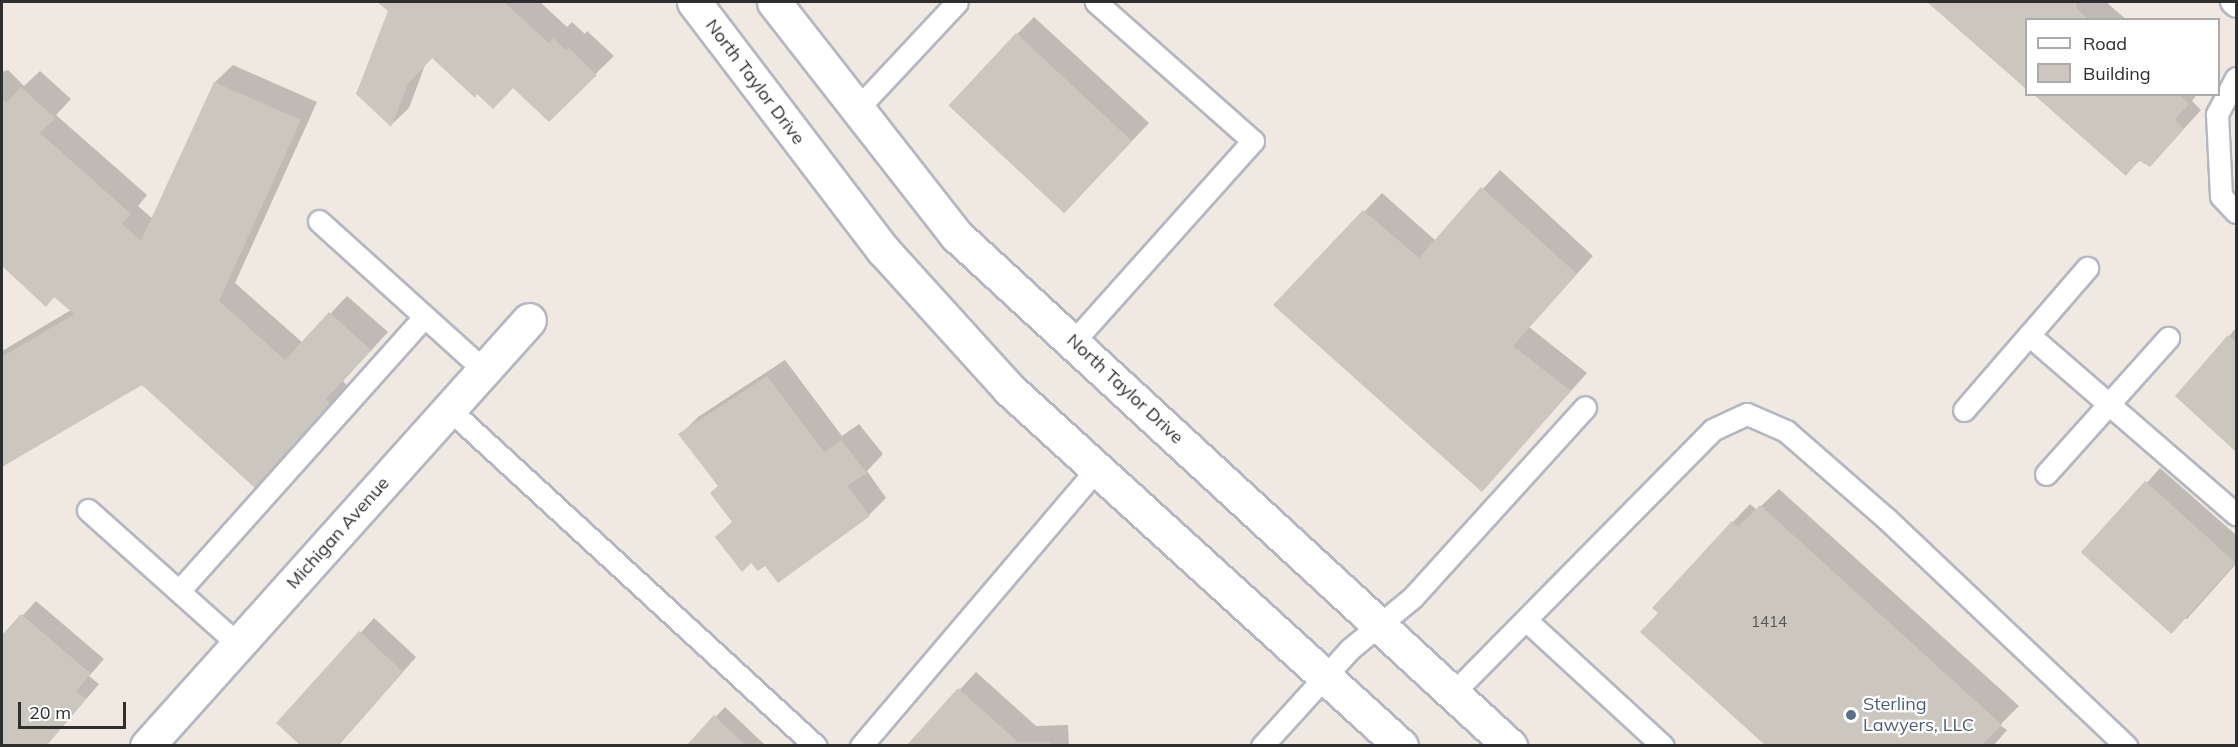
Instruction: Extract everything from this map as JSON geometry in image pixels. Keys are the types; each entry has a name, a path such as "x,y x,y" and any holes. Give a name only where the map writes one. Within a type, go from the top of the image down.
{"main road":[{"name":"North Taylor Drive","path":"694,2 884,251 1009,388 1401,746"},
{"name":"North Taylor Drive","path":"774,2 957,234 1510,746"},
{"name":"Michigan Avenue","path":"147,746 529,320"}],"lane":[{"path":"857,109 957,2"},
{"path":"1073,342 1253,141 1096,2"},
{"path":"2231,2 2236,6"},
{"path":"2236,78 2217,114 2228,161 2221,196 2236,212"},
{"path":"319,220 484,370"},
{"path":"1965,410 2086,268"},
{"path":"179,591 424,317"},
{"path":"2029,335 2236,514"},
{"path":"2046,474 2168,338"},
{"path":"1262,746 1324,676 1413,597 1585,407"},
{"path":"449,409 816,746"},
{"path":"1453,693 1712,430 1747,414 1786,431 1887,519 2117,743"},
{"path":"861,746 1097,469"},
{"path":"88,510 238,644"},
{"path":"1526,620 1663,746"}],"building":[{"path":"377,2 504,2 549,43 553,38 566,50 569,48 597,75 549,122 513,88 493,109 477,94 475,98 432,58 408,84 391,127 356,94 388,11"},
{"path":"1927,2 2076,2 2077,9 2087,18 2025,18 2025,88"},
{"path":"1016,33 1132,141 1064,213 948,105"},
{"path":"214,82 301,120 219,301 285,360 329,312 371,350 326,399 331,405 256,489 142,385 2,467 2,357 74,314 54,297 46,307 2,266 2,98 6,103 21,87 55,118 40,133 131,214 122,224 141,241"},
{"path":"2035,96 2180,96 2189,104 2175,119 2184,129 2150,167 2138,160 2126,176"},
{"path":"1481,187 1577,274 1513,346 1571,391 1482,492 1273,305 1363,210 1419,258"},
{"path":"2228,335 2236,342 2236,452 2175,396"},
{"path":"767,376 824,452 841,440 867,473 847,486 870,516 778,583 765,566 758,571 751,563 742,572 715,537 732,522 710,493 718,486 678,434"},
{"path":"2145,481 2236,563 2171,634 2081,552"},
{"path":"1760,505 2002,725 1984,743 1987,746 1766,746 1640,632 1658,613 1652,608 1732,521 1738,527"},
{"path":"21,614 91,674 76,691 86,699 46,746 2,746 2,635"},
{"path":"359,631 403,672 338,746 301,746 276,723"},
{"path":"958,688 1018,742 1051,742 1051,746 906,746"},
{"path":"714,715 746,746 686,746"}],"place":[{"name":"Sterling Lawyers, LLC","path":"1851,715"}]}
